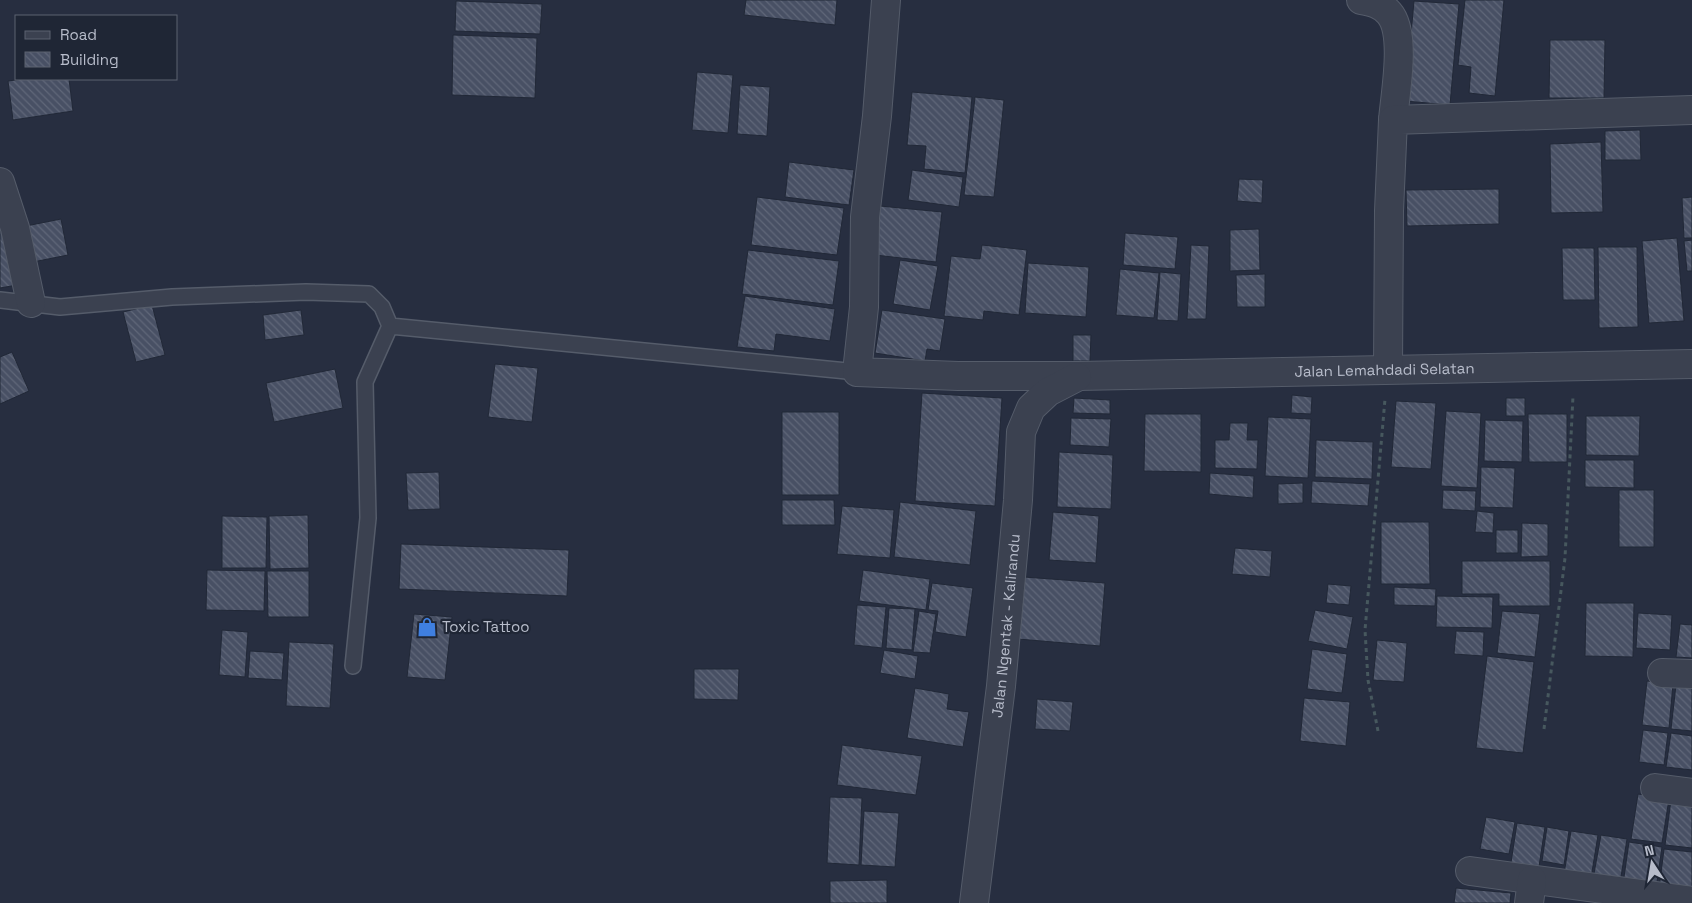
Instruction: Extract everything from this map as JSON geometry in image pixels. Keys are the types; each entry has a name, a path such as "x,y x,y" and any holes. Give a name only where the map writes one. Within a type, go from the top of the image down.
{"street":[{"path":"857,372 864,307 865,217 877,116 886,0"},
{"path":"1361,0 1374,2 1390,14 1399,41 1389,211 1388,369"},
{"path":"1393,120 1692,110"},
{"path":"0,182 15,228 31,303"},
{"name":"Jalan Lemahdadi Selatan","path":"857,372 958,376 1078,376 1692,364"},
{"name":"Jalan Ngentak - Kalirandu","path":"974,903 1001,686 1018,500 1021,432 1031,408 1048,392 1078,376"},
{"path":"1662,673 1692,674"},
{"path":"1655,788 1692,793"},
{"path":"1470,871 1530,891 1692,901"}],"lane":[{"path":"0,300 60,308 172,296 306,292 369,294 382,307 390,326 365,382 368,518 353,666"},
{"path":"390,326 857,372"}],"path":[{"path":"1544,729 1565,558 1575,366"},
{"path":"1378,731 1368,680 1365,630 1388,369"}],"building":[{"path":"746,0 837,0 835,25 744,15"},
{"path":"1465,0 1504,0 1495,96 1469,93 1471,67 1458,65"},
{"path":"456,1 542,4 540,34 455,31"},
{"path":"1414,1 1459,4 1450,105 1405,101"},
{"path":"453,35 537,38 535,98 452,95"},
{"path":"1550,40 1605,40 1604,98 1549,98"},
{"path":"697,72 733,75 728,133 692,130"},
{"path":"69,80 73,111 13,120 8,81"},
{"path":"740,85 770,87 767,136 737,134"},
{"path":"912,92 972,97 965,173 924,169 926,146 907,145"},
{"path":"975,97 1004,100 994,197 964,195"},
{"path":"1640,130 1641,160 1605,160 1605,131"},
{"path":"1601,142 1603,212 1551,213 1550,144"},
{"path":"789,162 854,170 849,205 785,197"},
{"path":"912,170 963,177 959,207 908,200"},
{"path":"1239,179 1263,180 1262,203 1237,201"},
{"path":"1499,189 1499,224 1407,226 1406,190"},
{"path":"757,197 844,208 837,255 751,245"},
{"path":"1692,197 1692,238 1684,238 1682,198"},
{"path":"880,206 942,212 936,262 875,255"},
{"path":"61,219 68,255 23,264 16,228"},
{"path":"13,228 23,284 0,288 0,230"},
{"path":"1259,229 1260,270 1230,271 1230,230"},
{"path":"1125,233 1178,237 1175,269 1123,265"},
{"path":"1677,238 1684,321 1649,323 1642,241"},
{"path":"1692,240 1692,271 1687,271 1684,241"},
{"path":"982,245 1027,250 1019,315 984,311 983,320 944,316 951,256 980,259"},
{"path":"1191,245 1209,246 1206,319 1187,319"},
{"path":"1598,247 1637,247 1638,327 1599,328"},
{"path":"1562,248 1594,248 1595,300 1563,300"},
{"path":"748,250 839,261 833,305 742,294"},
{"path":"900,260 938,266 930,310 893,304"},
{"path":"1028,263 1089,267 1086,317 1025,313"},
{"path":"1120,269 1159,273 1154,318 1116,315"},
{"path":"1160,272 1181,274 1178,321 1157,320"},
{"path":"1265,274 1265,307 1237,307 1236,275"},
{"path":"745,296 835,309 830,341 776,334 774,351 737,347"},
{"path":"152,305 165,355 136,362 123,312"},
{"path":"301,310 304,335 265,340 263,315"},
{"path":"882,310 945,319 940,351 927,349 925,361 875,353"},
{"path":"1073,335 1091,335 1090,361 1073,361"},
{"path":"12,352 29,391 0,404 0,357"},
{"path":"495,364 538,368 532,422 488,417"},
{"path":"335,369 343,408 274,422 266,383"},
{"path":"922,393 1002,398 995,506 915,501"},
{"path":"1292,395 1312,397 1311,414 1291,413"},
{"path":"1074,398 1110,400 1110,414 1073,413"},
{"path":"1506,398 1525,398 1525,416 1506,416"},
{"path":"1396,401 1436,403 1431,469 1391,467"},
{"path":"1446,411 1481,413 1477,488 1441,486"},
{"path":"782,412 839,412 839,495 782,495"},
{"path":"1145,414 1201,414 1201,472 1144,471"},
{"path":"1528,414 1567,414 1567,462 1529,462"},
{"path":"1586,416 1640,416 1639,456 1586,455"},
{"path":"1268,417 1311,419 1308,478 1265,476"},
{"path":"1071,418 1111,419 1109,447 1070,445"},
{"path":"1485,420 1523,421 1522,462 1484,461"},
{"path":"1230,423 1248,423 1247,440 1258,440 1257,469 1215,468 1215,440 1229,440"},
{"path":"1316,440 1373,442 1372,479 1315,477"},
{"path":"1059,452 1113,455 1111,509 1057,507"},
{"path":"1585,460 1634,460 1634,488 1585,487"},
{"path":"1481,467 1515,468 1513,508 1480,507"},
{"path":"439,472 440,509 408,510 406,473"},
{"path":"1210,473 1254,476 1253,498 1209,494"},
{"path":"1312,481 1370,484 1368,506 1311,503"},
{"path":"1303,483 1303,503 1278,504 1278,484"},
{"path":"1443,490 1476,491 1475,511 1442,509"},
{"path":"1619,490 1654,490 1654,547 1619,547"},
{"path":"782,500 834,500 835,525 782,525"},
{"path":"900,502 976,511 970,565 894,557"},
{"path":"842,506 894,510 890,558 837,554"},
{"path":"1477,511 1494,513 1493,533 1475,532"},
{"path":"1053,512 1099,516 1096,563 1049,560"},
{"path":"308,515 309,568 270,569 269,516"},
{"path":"222,516 267,517 266,568 222,568"},
{"path":"1381,522 1429,522 1430,584 1381,584"},
{"path":"1522,523 1548,524 1548,556 1521,557"},
{"path":"1496,530 1518,530 1518,553 1496,553"},
{"path":"401,544 569,550 567,596 399,589"},
{"path":"1235,548 1272,551 1270,577 1232,574"},
{"path":"1462,561 1550,561 1550,606 1499,606 1499,594 1462,594"},
{"path":"207,570 265,571 264,611 206,610"},
{"path":"863,570 930,579 926,610 859,601"},
{"path":"267,571 309,571 309,617 268,617"},
{"path":"1024,577 1105,583 1100,646 1018,639"},
{"path":"932,583 973,588 966,637 935,632 938,611 928,610"},
{"path":"1328,584 1351,586 1349,605 1326,603"},
{"path":"1394,587 1436,589 1435,606 1394,605"},
{"path":"1437,596 1493,597 1492,628 1436,627"},
{"path":"1586,603 1634,603 1633,657 1585,656"},
{"path":"857,605 886,607 882,648 854,645"},
{"path":"889,608 915,609 912,650 886,648"},
{"path":"1315,610 1353,617 1347,649 1308,641"},
{"path":"919,611 936,614 930,653 913,652"},
{"path":"1502,611 1540,614 1535,657 1497,653"},
{"path":"1638,613 1672,615 1670,650 1636,648"},
{"path":"414,614 452,617 445,680 407,677"},
{"path":"1680,624 1692,625 1692,658 1676,657"},
{"path":"222,630 248,632 245,677 219,675"},
{"path":"1456,631 1484,632 1483,656 1454,654"},
{"path":"1377,640 1407,643 1404,682 1373,680"},
{"path":"289,642 334,644 330,708 286,706"},
{"path":"1312,649 1347,654 1342,693 1307,689"},
{"path":"884,650 918,656 915,679 880,673"},
{"path":"250,651 284,653 282,680 248,678"},
{"path":"1487,656 1534,662 1523,753 1476,748"},
{"path":"694,669 739,669 738,700 694,699"},
{"path":"1647,681 1673,684 1669,728 1642,725"},
{"path":"1676,685 1692,687 1692,731 1671,729"},
{"path":"915,688 949,694 947,709 969,712 963,747 907,738"},
{"path":"1304,698 1350,702 1346,746 1300,741"},
{"path":"1037,699 1073,702 1070,731 1035,729"},
{"path":"1643,730 1668,733 1664,765 1639,762"},
{"path":"1671,733 1692,736 1692,770 1666,767"},
{"path":"842,745 922,756 916,795 837,785"},
{"path":"1638,794 1669,799 1662,843 1631,839"},
{"path":"830,797 862,798 859,865 827,863"},
{"path":"1671,800 1692,802 1692,848 1665,845"},
{"path":"864,811 899,813 895,867 861,865"},
{"path":"1486,817 1515,822 1509,854 1480,849"},
{"path":"1517,823 1545,827 1538,873 1510,869"},
{"path":"1547,827 1569,831 1564,865 1542,861"},
{"path":"1571,831 1598,835 1591,878 1564,874"},
{"path":"1601,835 1627,839 1620,883 1593,879"},
{"path":"1629,842 1662,847 1656,889 1623,884"},
{"path":"1664,849 1692,852 1692,893 1659,889"},
{"path":"887,880 887,903 830,903 830,881"},
{"path":"1456,888 1511,893 1510,903 1454,903"}],"place":[{"name":"Toxic Tattoo","path":"427,627"}]}
